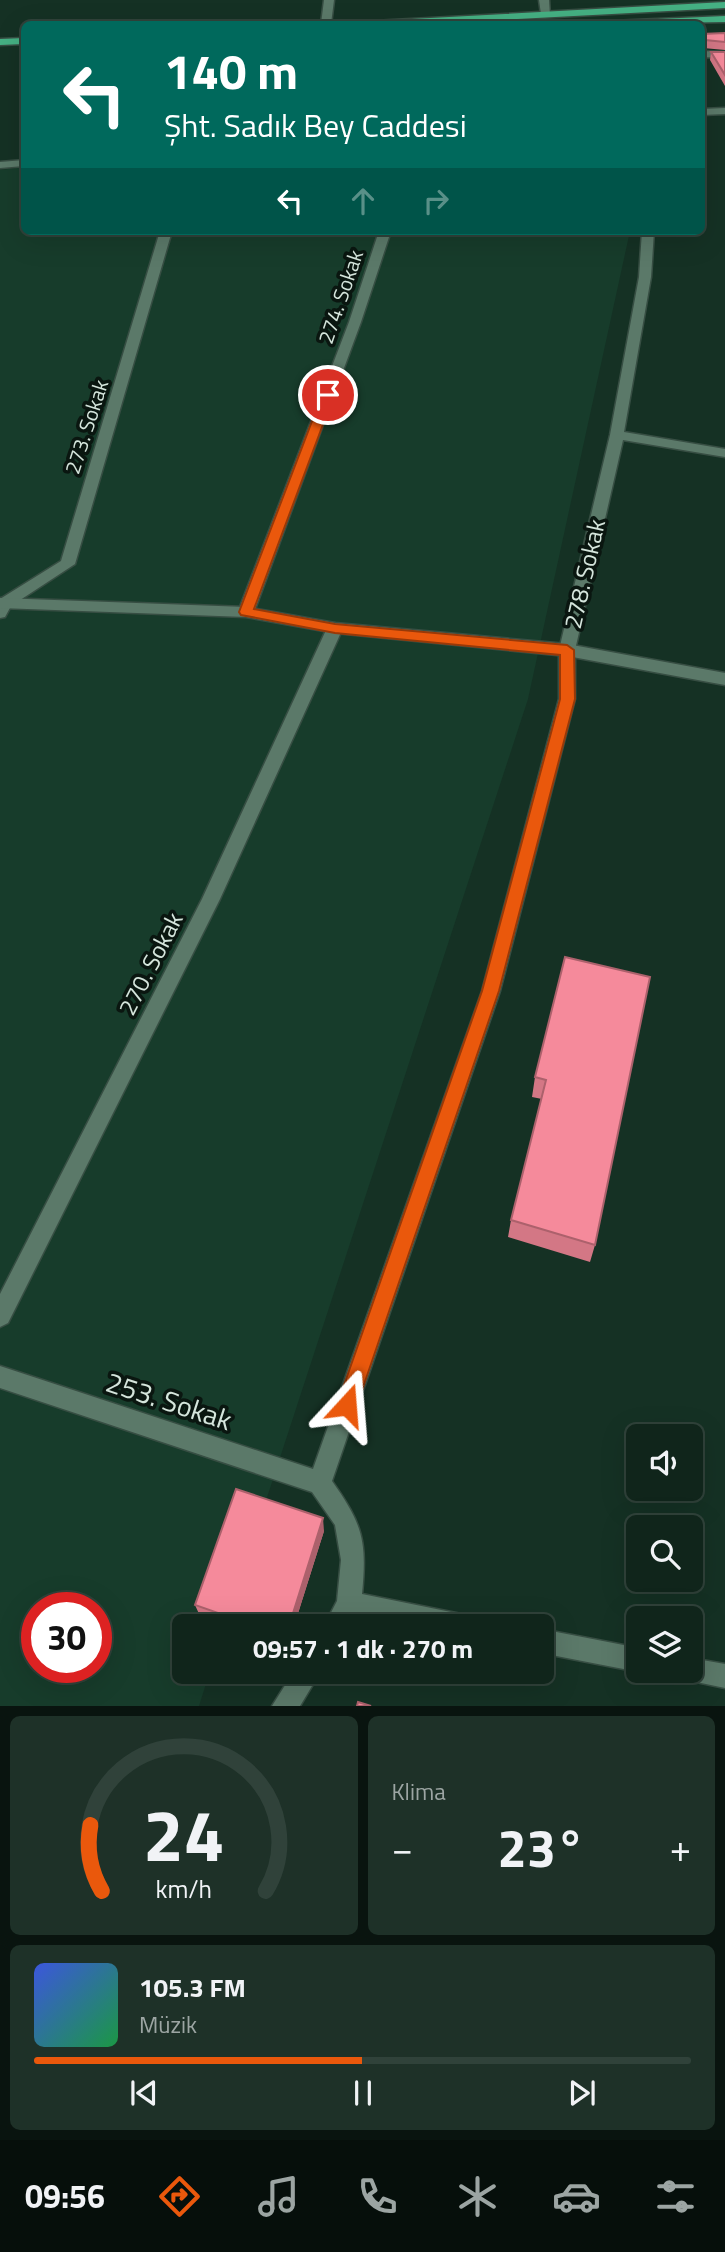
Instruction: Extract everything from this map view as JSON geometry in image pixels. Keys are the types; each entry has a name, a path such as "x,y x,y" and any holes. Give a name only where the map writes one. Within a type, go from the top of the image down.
{"main road":[{"path":"426,21 697,3 725,5"},
{"path":"698,21 725,19"},
{"path":"0,42 21,41"},
{"path":"0,53 21,52"}],"street":[{"path":"326,21 329,0"},
{"path":"544,0 546,14"},
{"path":"705,112 725,111"},
{"path":"0,165 21,163"},
{"name":"273. Sokak","path":"2,607 68,564 95,467 145,313 165,235"},
{"name":"274. Sokak","path":"246,612 355,323 384,235"},
{"name":"278. Sokak","path":"320,1483 491,991 568,699 567,650 617,435 645,277 648,235"},
{"path":"617,435 725,453"},
{"path":"2,607 246,612 335,628 567,650 725,679"},
{"name":"270. Sokak","path":"0,1316 211,899 335,628"},
{"name":"253. Sokak","path":"0,1377 320,1483"},
{"path":"320,1483 346,1521 353,1560 349,1604 343,1614"},
{"path":"349,1604 400,1614"},
{"path":"554,1644 626,1657"},
{"path":"703,1672 725,1676"},
{"path":"285,1706 300,1684"}],"lane":[{"path":"705,54 725,55"}],"shaded area":[{"path":"21,167 21,235 629,235 528,699 229,1614 172,1614 172,1684 206,1684 199,1706 0,1706 0,170"}],"building":[{"path":"725,33 725,42 705,40 705,34"},
{"path":"711,52 725,52 725,75"},
{"path":"565,957 650,977 595,1245 511,1220 546,1080 535,1077"},
{"path":"236,1489 323,1518 293,1614 221,1614 195,1605"}],"route":[{"path":"328,395 246,612 335,628 567,650 568,699 491,991 347,1405"}]}
